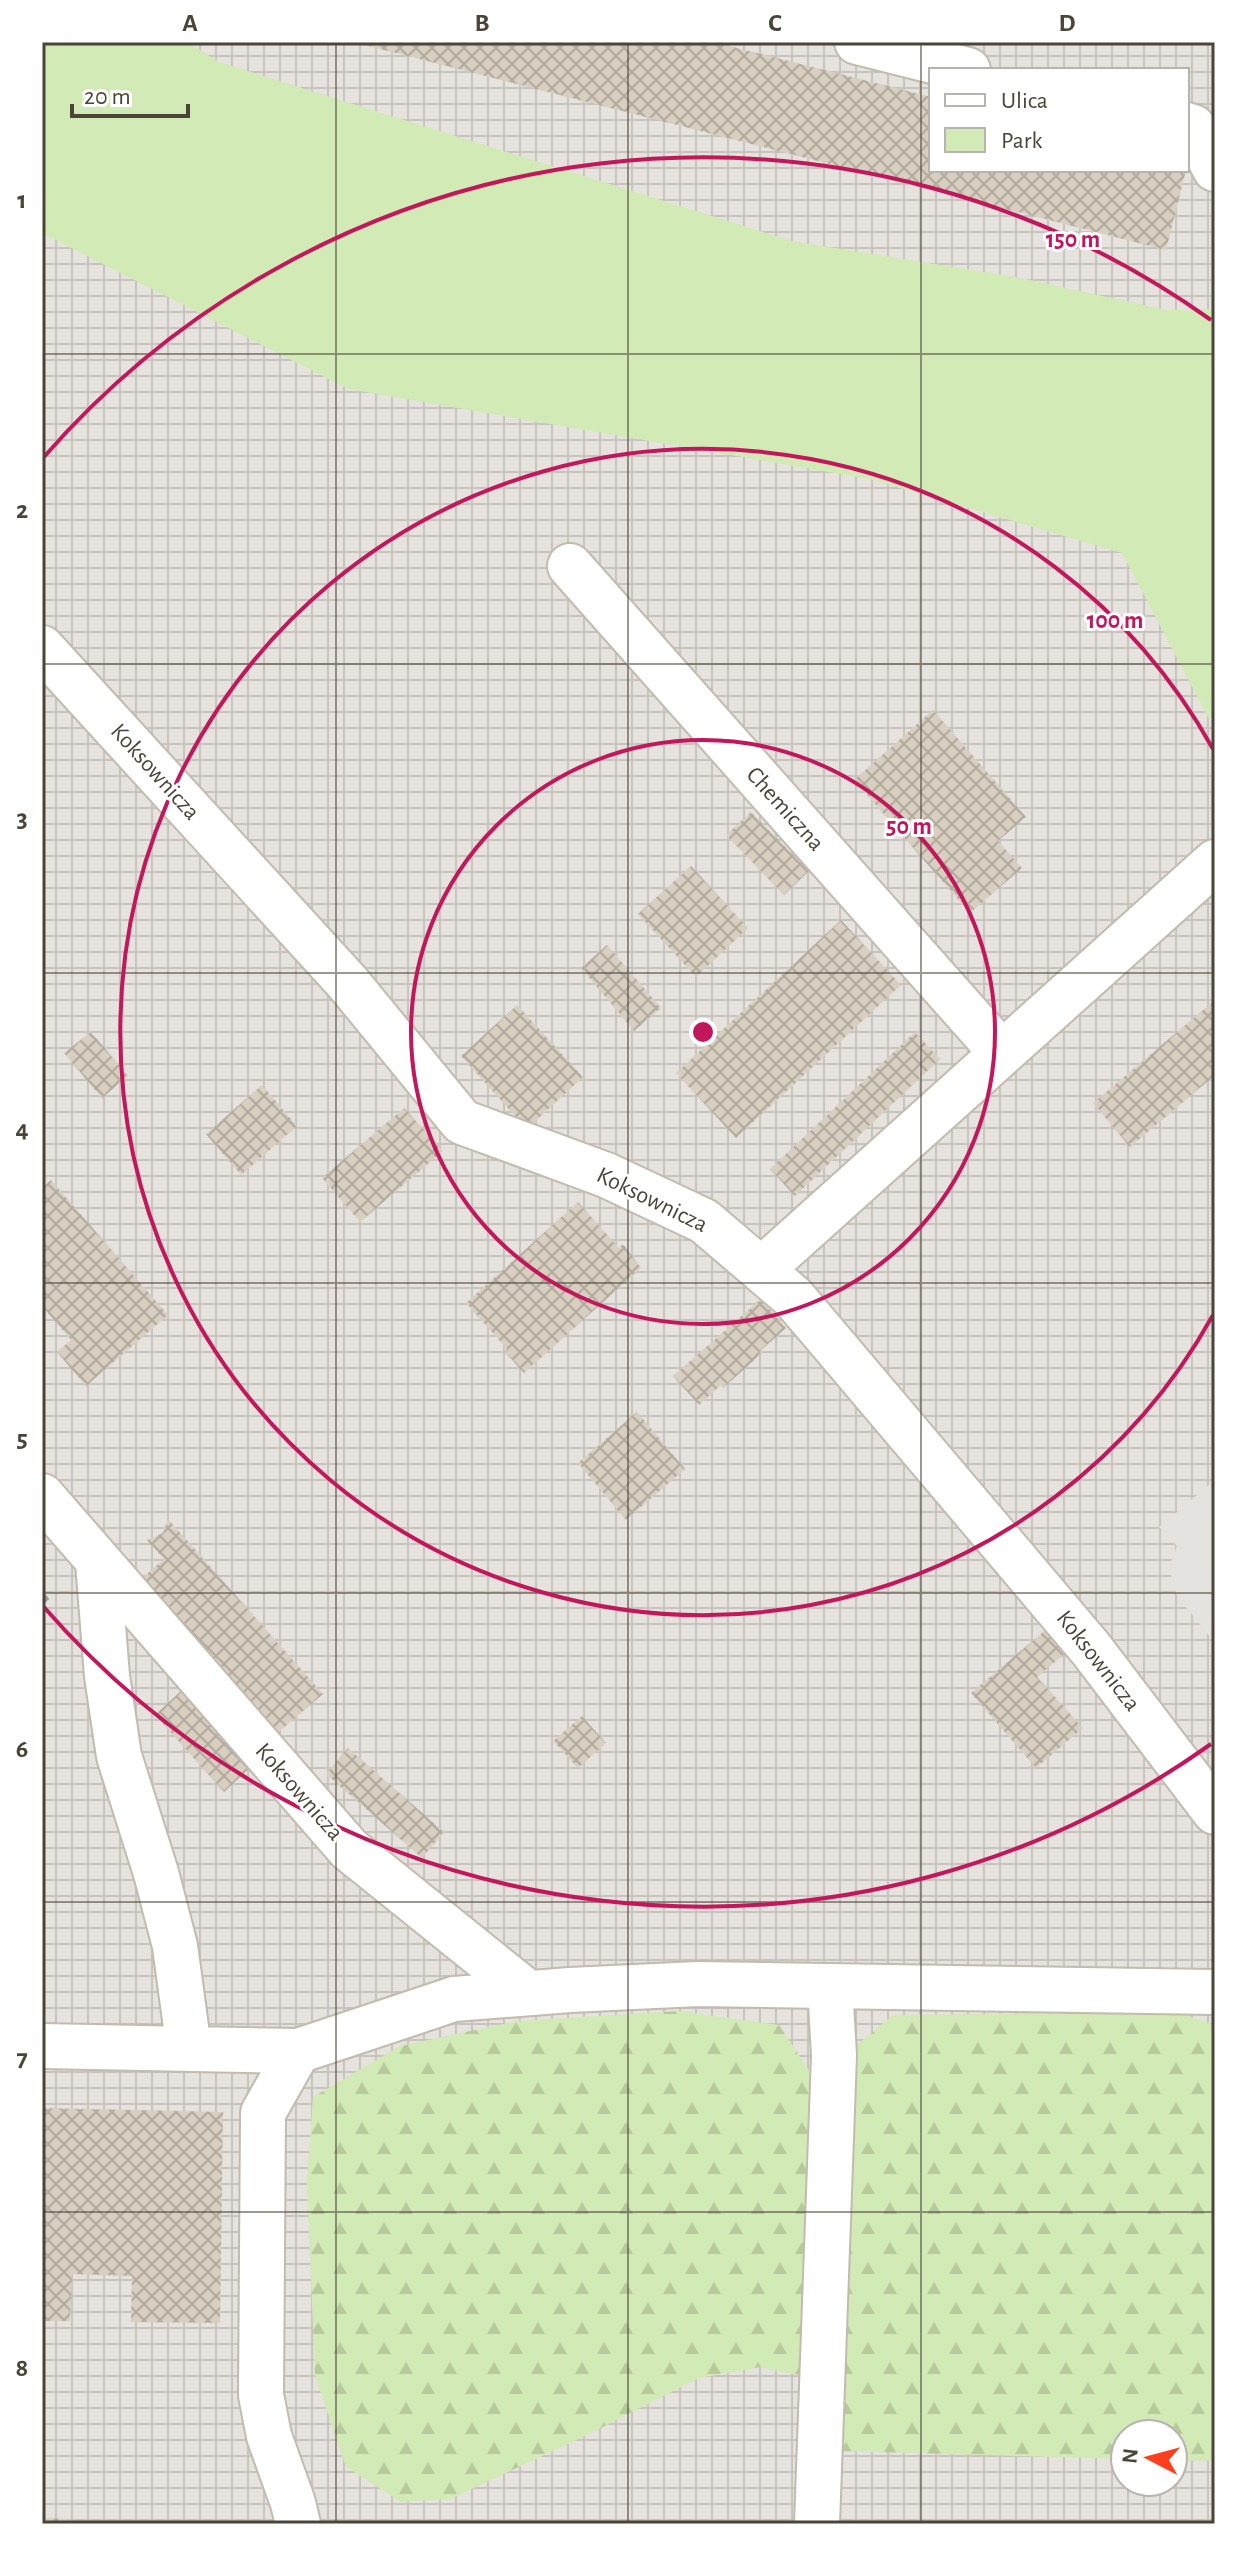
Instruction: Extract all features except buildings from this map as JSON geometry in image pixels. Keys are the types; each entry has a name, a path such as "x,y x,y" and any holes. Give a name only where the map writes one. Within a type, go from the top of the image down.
{"lane":[{"path":"857,42 960,68"},
{"path":"1189,126 1193,127 1215,169"},
{"name":"Chemiczna","path":"570,566 1001,1052"},
{"name":"Koksownicza","path":"42,648 348,983 462,1122 606,1175 704,1221 793,1297 1091,1649 1210,1797"},
{"path":"762,1269 1215,862"},
{"name":"Koksownicza","path":"42,1496 349,1849 528,1993"},
{"path":"98,1562 107,1676 119,1756 156,1873 175,1946 189,2049"},
{"path":"42,2046 298,2051 454,1999 698,1984 1215,1992"},
{"path":"817,2524 834,2055 830,1986"},
{"path":"298,2051 263,2113 261,2395 269,2436 298,2524"}],"shaded area":[{"path":"42,42 1215,42 1215,2524 42,2524"},
{"path":"1215,1480 1215,1643 1177,1596 1169,1568 1177,1546 1159,1527"}],"green space":[{"path":"42,42 187,42 219,62 792,241 1021,278 1166,310 1215,309 1215,716 1209,719 1122,553 869,479 348,389 42,233"},
{"path":"679,2011 779,2025 816,2081 802,2376 761,2367 699,2378 450,2499 401,2502 346,2467 315,2376 307,2183 313,2097 400,2046 517,2021"},
{"path":"1176,2012 1215,2025 1215,2461 1189,2460 1189,2418 1109,2418 1109,2459 839,2451 852,2049 893,2015"}],"railway":[{"path":"42,1595 47,1601"}]}
